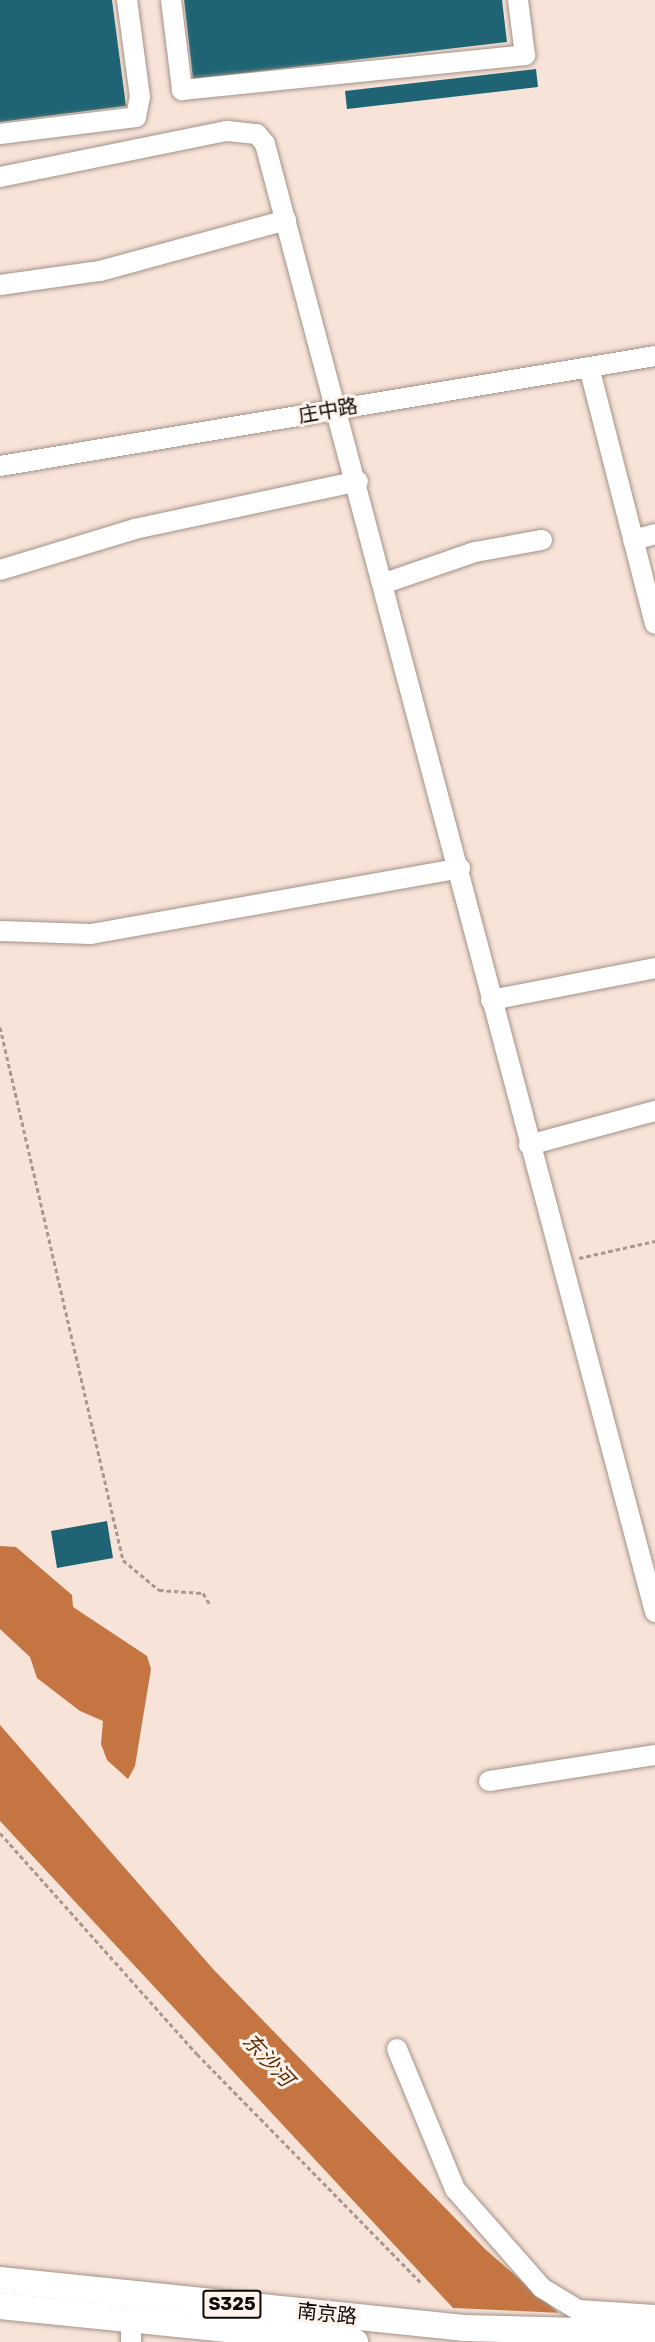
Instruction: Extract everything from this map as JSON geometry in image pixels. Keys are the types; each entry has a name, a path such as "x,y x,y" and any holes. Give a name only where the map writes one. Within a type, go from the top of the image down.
{"main road":[{"name":"南京路","path":"0,2280 464,2328 655,2333"},
{"name":"南京路","path":"0,2306 131,2330 355,2342"}],"street":[{"path":"0,134 136,117 140,97 127,0"},
{"path":"171,0 182,90 525,55 518,0"},
{"path":"0,177 168,139 244,131 257,134 266,144 339,409 460,868 491,1000 559,1262 655,1612"},
{"path":"0,285 100,271 286,220"},
{"name":"庄中路","path":"0,466 655,356"},
{"path":"589,367 655,623"},
{"path":"0,570 135,529 358,481"},
{"path":"633,540 655,534"},
{"path":"385,583 475,552 542,540"},
{"path":"0,931 92,934 460,868"},
{"path":"491,1000 655,968"},
{"path":"529,1145 655,1111"},
{"path":"489,1781 655,1755"},
{"path":"398,2049 455,2189 542,2288 578,2310 655,2315"}],"path":[{"path":"0,1027 123,1560 159,1590 204,1593 209,1603"},
{"path":"559,1262 655,1241"},
{"path":"0,1833 197,2054 420,2282"}],"water":[{"path":"0,1546 16,1547 72,1595 73,1607 147,1656 151,1669 135,1766 128,1779 107,1760 101,1744 103,1721 80,1711 37,1678 30,1657 0,1629"},
{"name":"东沙河","path":"0,1725 213,1969 486,2250 592,2342 488,2342 453,2308 0,1821"}],"pier":[{"path":"453,2308 563,2313 595,2342 484,2342"}],"building":[{"path":"0,0 112,0 126,106 0,122"},
{"path":"184,0 502,0 507,42 193,79"},
{"path":"536,69 538,87 347,109 345,91"},
{"path":"107,1521 113,1558 57,1568 51,1531"}]}
